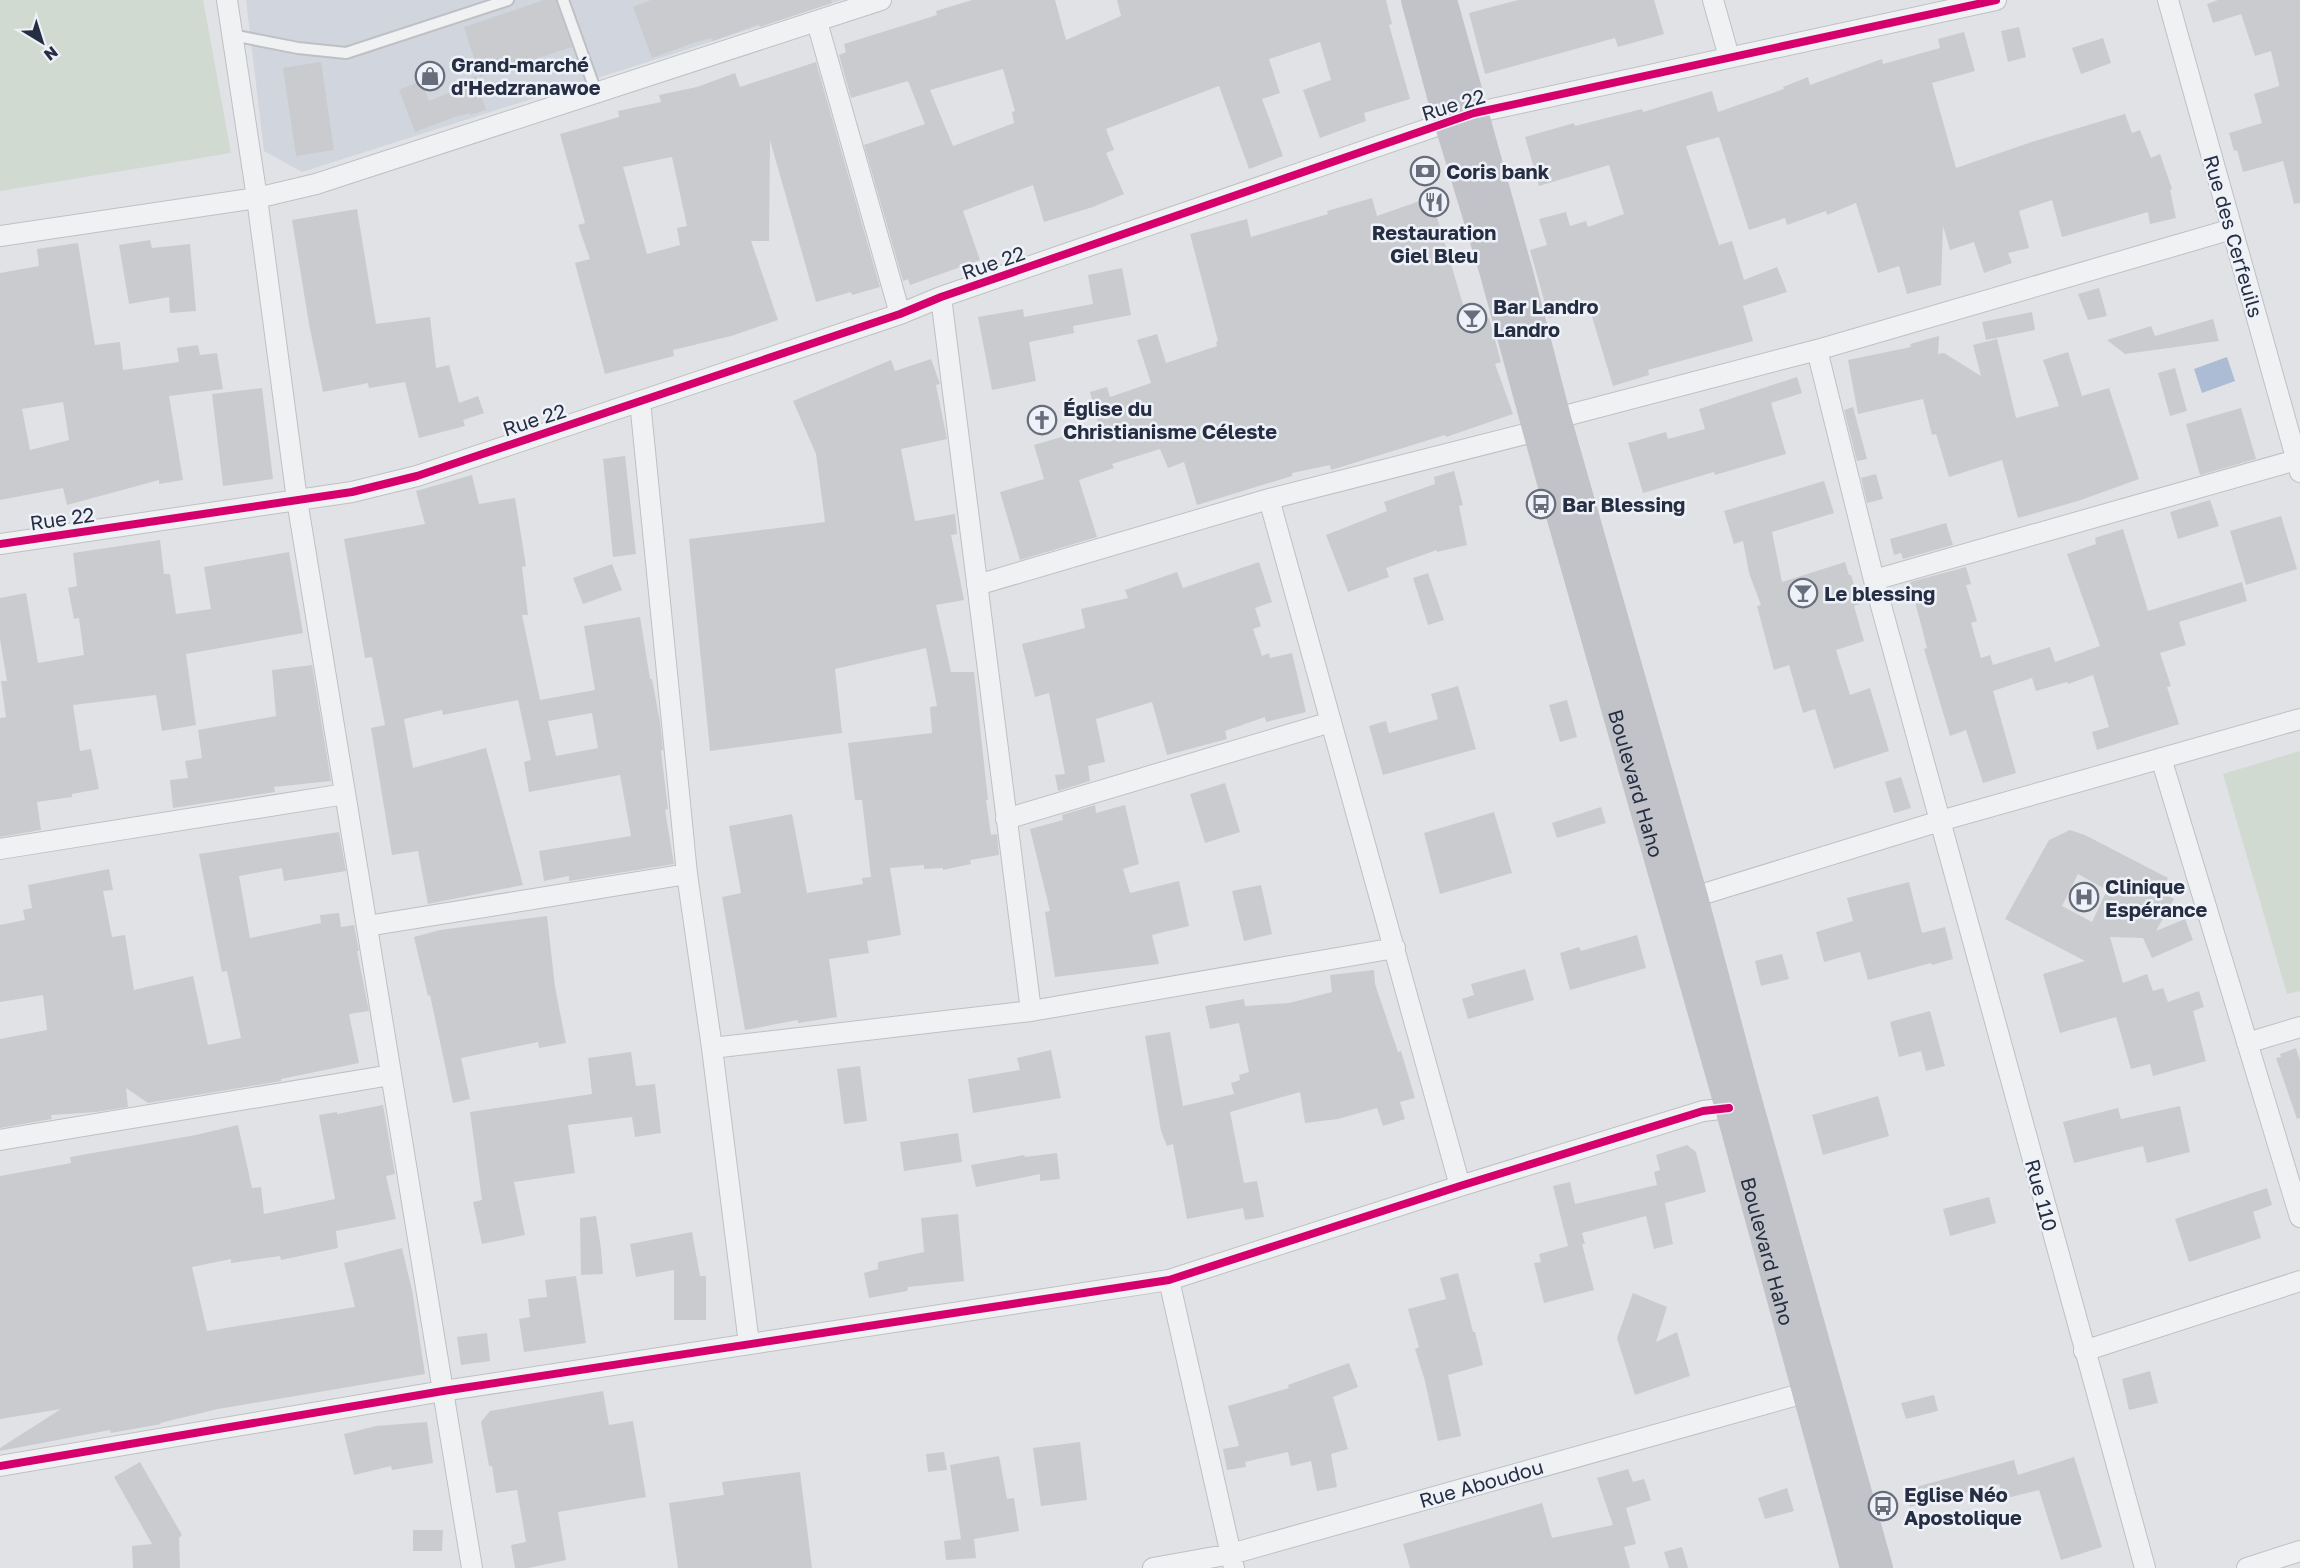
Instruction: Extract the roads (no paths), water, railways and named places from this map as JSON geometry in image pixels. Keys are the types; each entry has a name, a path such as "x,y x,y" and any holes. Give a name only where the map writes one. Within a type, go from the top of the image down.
{"main road":[{"name":"Boulevard Haho","path":"1415,0 1461,118"},
{"name":"Boulevard Haho","path":"1443,0 1461,118 1493,270 1547,425 1683,901 1746,1093 1879,1568"},
{"name":"Boulevard Haho","path":"1683,901 1729,1108 1854,1568"}],"street":[{"path":"227,0 257,198 297,500 472,1568"},
{"path":"0,236 257,198 316,184 881,0"},
{"path":"1713,0 1729,57"},
{"name":"Rue 22","path":"0,544 352,492 417,476 900,314 941,297 1461,118 1729,57 1996,0"},
{"name":"Rue des Cerfeuils","path":"2168,0 2298,466"},
{"path":"817,22 900,314"},
{"path":"977,585 1269,499 1817,350 2232,230"},
{"path":"941,297 1031,1011"},
{"name":"Rue 110","path":"1817,350 1874,580 2145,1568"},
{"path":"639,401 687,874 712,1048 749,1344"},
{"path":"1874,580 2298,466"},
{"path":"1269,499 1460,1186"},
{"path":"1683,901 1940,821 2300,719"},
{"path":"1006,819 1331,722"},
{"path":"2161,758 2300,1216"},
{"path":"0,849 345,794"},
{"path":"367,926 687,874"},
{"path":"712,1048 1031,1011 1395,948"},
{"path":"2247,1043 2300,1027"},
{"path":"0,1140 391,1075"},
{"path":"0,1466 443,1391 1168,1280 1702,1111 1729,1108"},
{"path":"1168,1280 1233,1561"},
{"path":"2084,1351 2300,1281"},
{"name":"Rue Aboudou","path":"1153,1568 1233,1561 1808,1392"},
{"path":"2247,1568 2300,1551"}],"lane":[{"path":"232,34 298,48 346,52 508,0"},
{"path":"563,0 596,92"}],"water":[{"path":"2227,357 2235,381 2202,393 2194,369"}],"place":[{"name":"Grand-marché d'Hedzranawoe","path":"430,76"},
{"name":"Coris bank","path":"1425,171"},
{"name":"Restauration Giel Bleu","path":"1434,202"},
{"name":"Bar Landro Landro","path":"1472,318"},
{"name":"Église du Christianisme Céleste","path":"1042,420"},
{"name":"Bar Blessing","path":"1541,504"},
{"name":"Le blessing","path":"1803,593"},
{"name":"Clinique Espérance","path":"2084,897"},
{"name":"Eglise Néo Apostolique","path":"1883,1506"}]}
